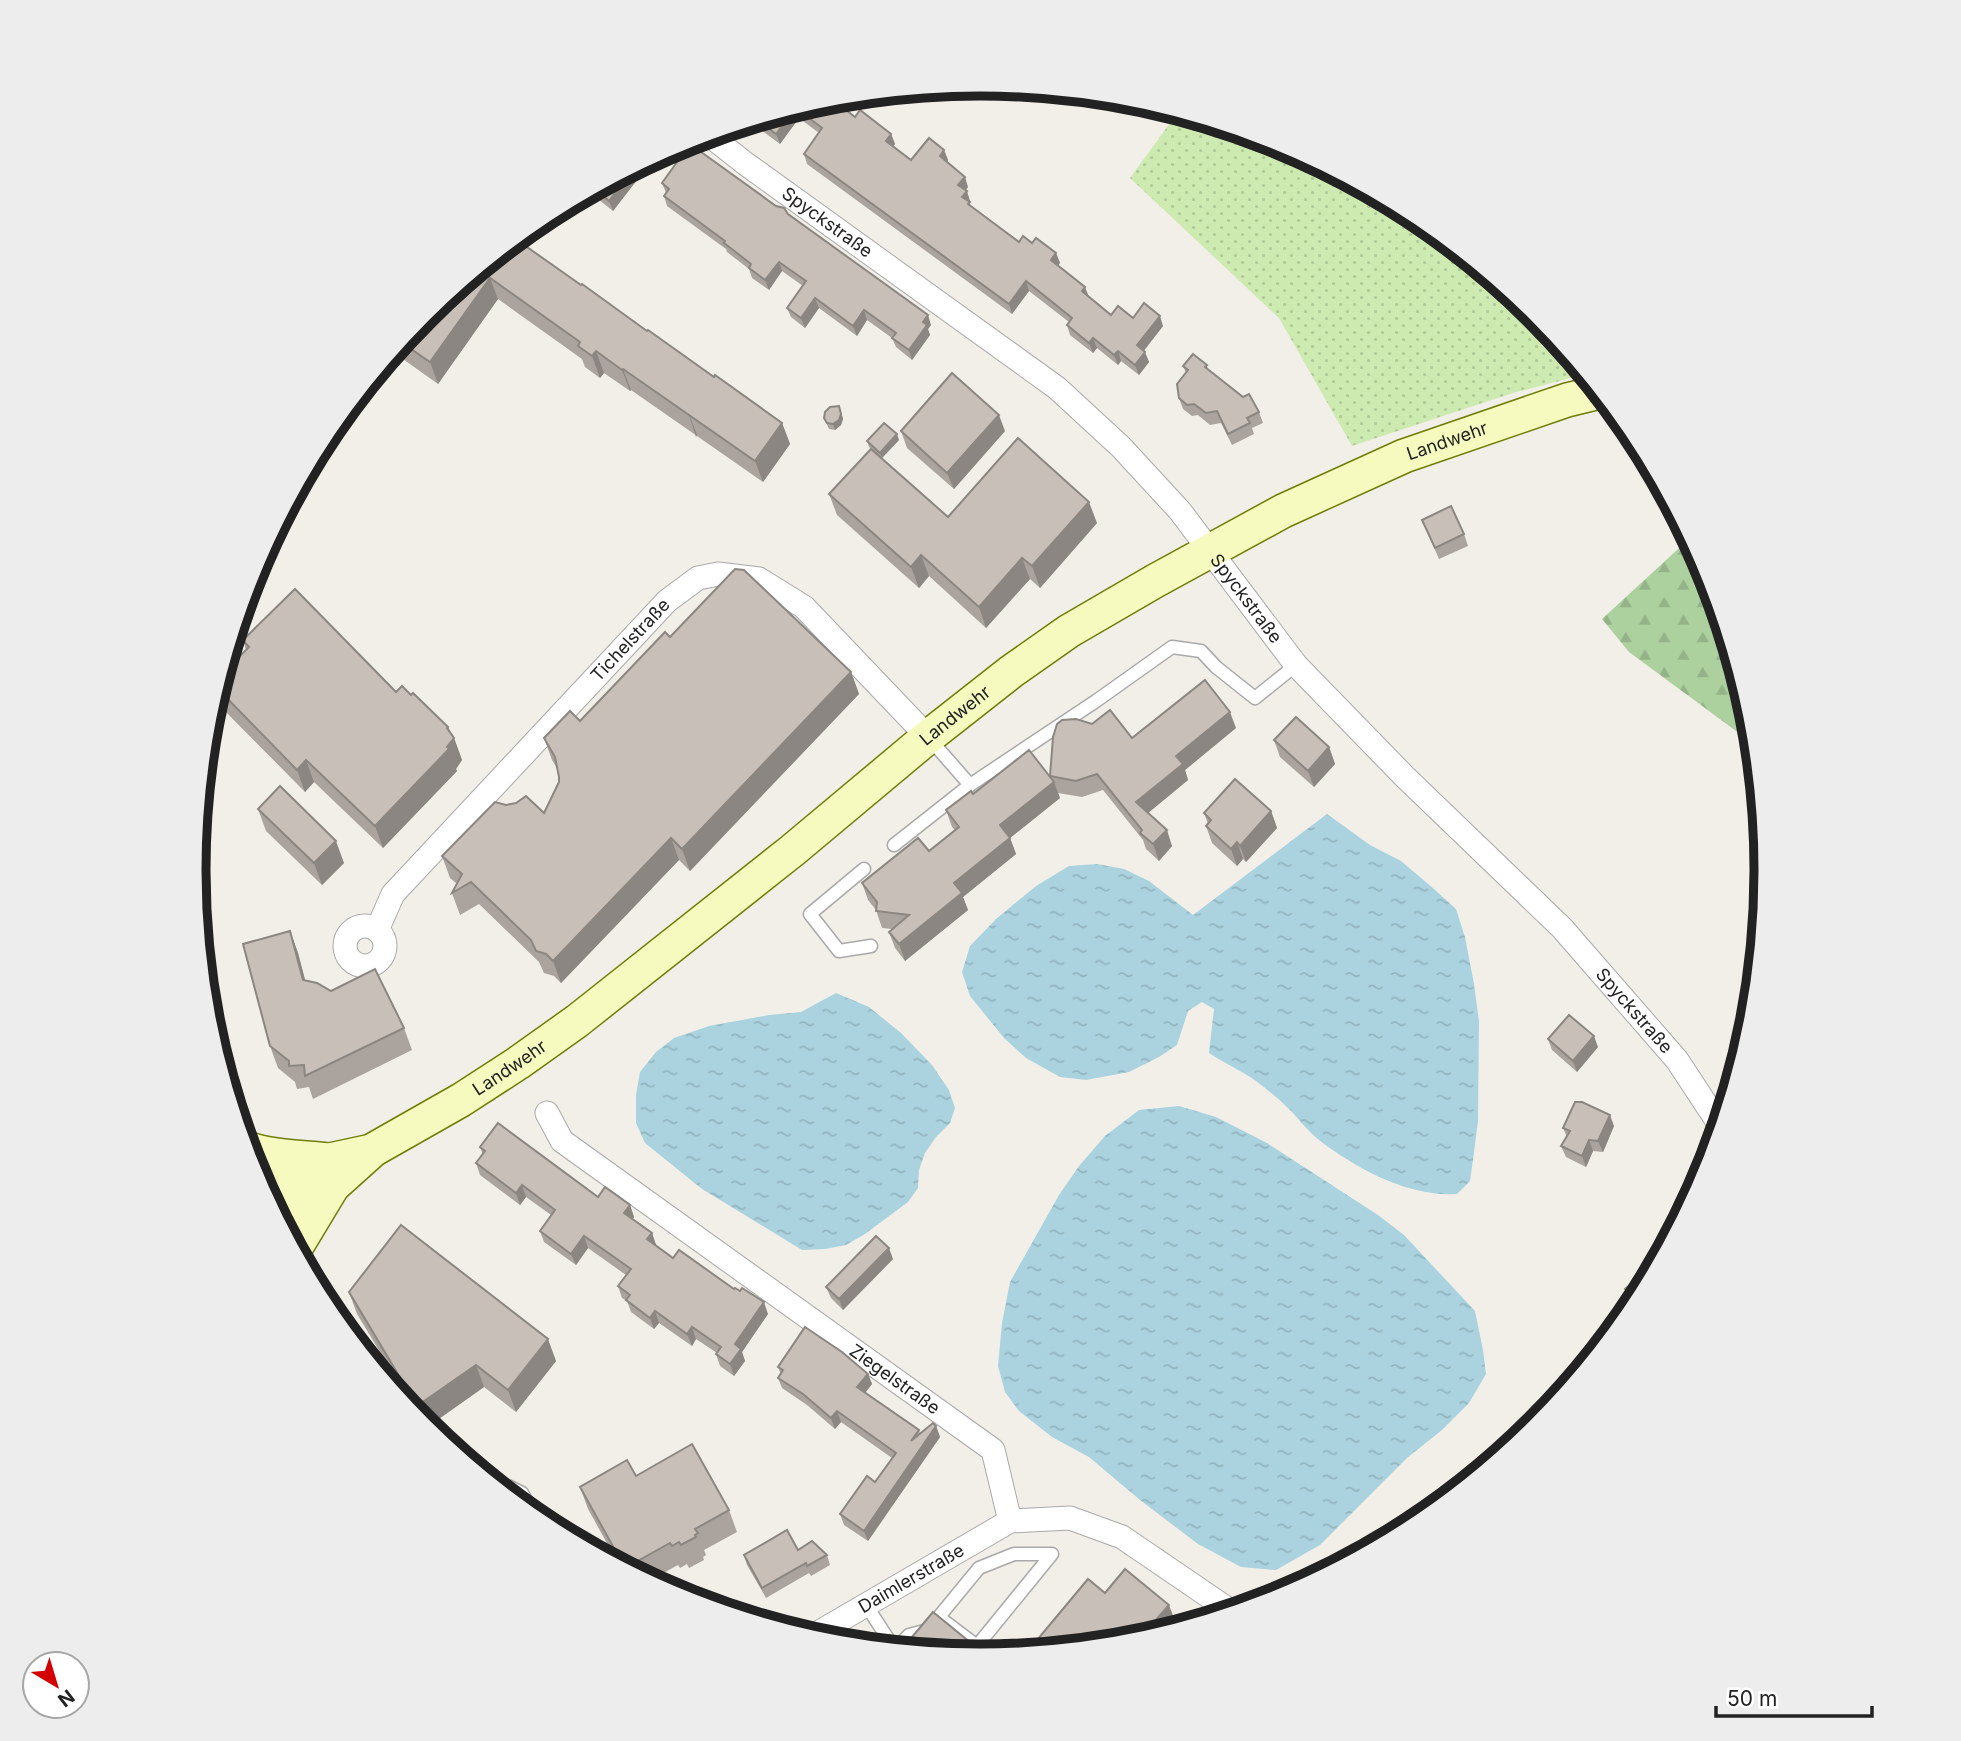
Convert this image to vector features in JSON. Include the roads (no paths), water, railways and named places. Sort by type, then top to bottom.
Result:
[{"type":"main road","name":"Landwehr","points":[[284,1209],[331,1173],[472,1093],[577,1021],[793,850],[928,737],[1012,671],[1069,631],[1283,511],[1404,456],[1591,394]]},
{"type":"main road","points":[[259,1152],[284,1155],[331,1173],[300,1239]]},
{"type":"main road","name":"Landwehr","points":[[274,1186],[331,1173]]},
{"type":"street","name":"Spyckstraße","points":[[718,142],[1057,388],[1121,447],[1180,511],[1296,665],[1405,777],[1562,928],[1677,1060],[1715,1117]]},
{"type":"street","name":"Tichelstraße","points":[[377,930],[393,894],[667,601],[698,578],[718,574],[759,579],[804,607],[928,737]]},
{"type":"street","name":"Ziegelstraße","points":[[547,1113],[562,1141],[993,1450],[1010,1521]]},
{"type":"street","points":[[1010,1521],[1070,1518],[1122,1536],[1223,1606]]},
{"type":"street","name":"Daimlerstraße","points":[[825,1629],[1010,1521]]},
{"type":"lane","points":[[894,845],[970,785],[1172,647],[1201,651],[1216,667],[1255,698],[1296,665]]},
{"type":"lane","points":[[928,737],[970,785]]},
{"type":"lane","points":[[864,869],[810,914],[839,951],[871,946]]},
{"type":"lane","points":[[903,1640],[909,1635],[928,1630],[979,1568],[1014,1554],[1052,1554],[978,1645]]},
{"type":"lane","points":[[866,1605],[889,1639]]},
{"type":"lane","points":[[939,1617],[975,1645]]},
{"type":"water","points":[[1327,814],[1370,845],[1401,861],[1456,909],[1465,937],[1479,1021],[1478,1121],[1470,1181],[1457,1194],[1420,1191],[1384,1179],[1366,1171],[1319,1140],[1261,1085],[1209,1053],[1214,1009],[1202,1002],[1188,1011],[1177,1045],[1129,1072],[1086,1080],[1060,1077],[1026,1058],[1004,1038],[970,996],[962,972],[970,946],[996,919],[1036,886],[1069,866],[1097,864],[1124,869],[1149,881],[1193,915]]},
{"type":"water","points":[[836,993],[869,1007],[901,1033],[932,1065],[949,1090],[955,1108],[950,1123],[925,1153],[919,1170],[918,1188],[908,1202],[846,1245],[802,1250],[702,1189],[645,1143],[636,1123],[636,1095],[640,1072],[656,1052],[674,1038],[709,1026],[801,1012]]},
{"type":"water","points":[[1179,1106],[1216,1117],[1267,1143],[1378,1215],[1404,1235],[1475,1311],[1486,1374],[1469,1403],[1442,1430],[1407,1458],[1320,1545],[1276,1570],[1241,1567],[1198,1544],[1089,1457],[1052,1437],[1019,1411],[1005,1392],[998,1366],[1002,1323],[1010,1282],[1059,1195],[1079,1166],[1105,1136],[1139,1110]]}]
